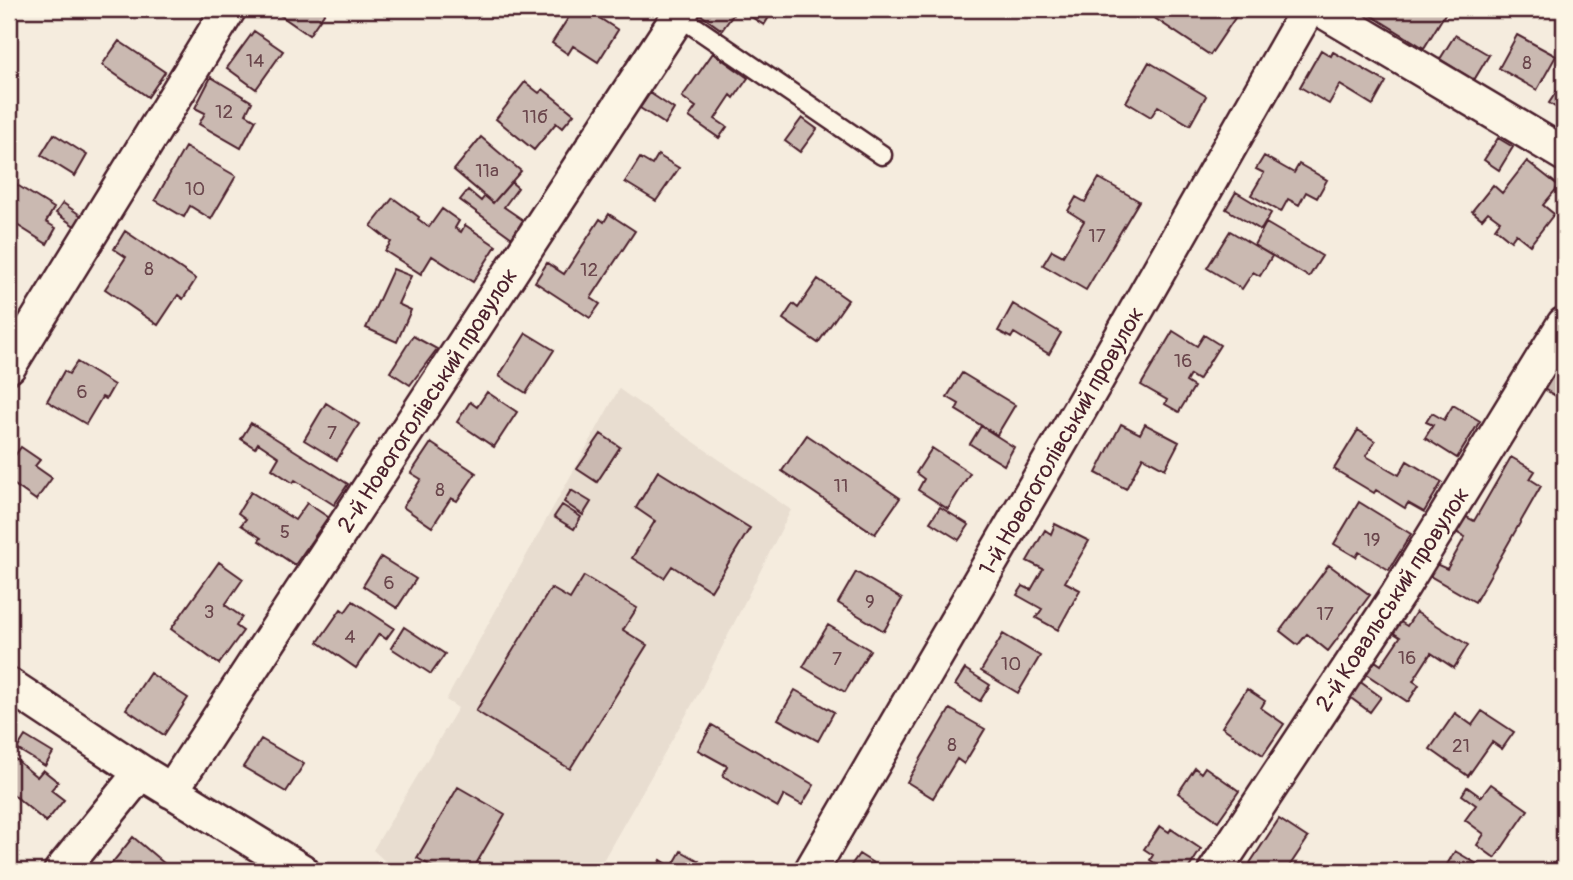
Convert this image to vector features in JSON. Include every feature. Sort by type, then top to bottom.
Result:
[{"type":"street","points":[[9,366],[229,9]]},
{"type":"street","name":"1-й Новогоголівський провулок","points":[[811,871],[1095,383],[1308,9]]},
{"type":"street","points":[[1320,9],[1564,154]]},
{"type":"street","name":"2-й Новогоголівський провулок","points":[[171,790],[681,12]]},
{"type":"street","name":"2-й Ковальський провулок","points":[[1215,871],[1398,594],[1564,324]]},
{"type":"street","points":[[9,685],[141,772],[302,871]]},
{"type":"street","points":[[61,871],[141,772]]},
{"type":"lane","points":[[681,12],[882,155]]},
{"type":"shaded area","points":[[619,389],[791,510],[701,689],[597,871],[386,871],[390,866],[373,850],[458,708],[446,700]]},
{"type":"building","points":[[271,9],[327,9],[309,35]]},
{"type":"building","points":[[574,9],[597,9],[595,15],[618,30],[598,62],[573,46],[568,54],[552,43]]},
{"type":"building","points":[[706,9],[725,9],[733,15],[722,30],[701,15]]},
{"type":"building","points":[[739,9],[774,9],[764,25]]},
{"type":"building","points":[[1141,9],[1241,9],[1210,55]]},
{"type":"building","points":[[1361,9],[1448,9],[1424,48]]},
{"type":"building","points":[[254,31],[283,51],[256,89],[227,68]]},
{"type":"building","points":[[1455,35],[1489,55],[1474,80],[1440,59]]},
{"type":"building","points":[[1517,35],[1556,56],[1537,90],[1499,68]]},
{"type":"building","points":[[119,41],[165,72],[148,97],[102,65]]},
{"type":"building","points":[[1321,50],[1331,56],[1333,52],[1386,82],[1373,105],[1340,85],[1329,104],[1300,87]]},
{"type":"building","points":[[713,53],[748,78],[734,98],[731,95],[715,119],[727,127],[719,138],[689,117],[696,107],[682,97]]},
{"type":"building","points":[[1149,62],[1206,96],[1190,125],[1158,106],[1151,117],[1126,102]]},
{"type":"building","points":[[211,77],[252,102],[246,114],[256,120],[241,148],[199,124],[205,113],[195,108]]},
{"type":"building","points":[[1564,80],[1564,113],[1549,103]]},
{"type":"building","points":[[525,82],[539,93],[543,89],[574,114],[562,128],[556,123],[534,150],[496,119]]},
{"type":"building","points":[[650,93],[674,109],[665,124],[640,108]]},
{"type":"building","points":[[802,118],[817,129],[800,152],[785,141]]},
{"type":"building","points":[[54,134],[87,155],[75,176],[41,155]]},
{"type":"building","points":[[481,137],[521,171],[493,203],[454,170]]},
{"type":"building","points":[[1498,138],[1513,147],[1499,170],[1484,160]]},
{"type":"building","points":[[185,147],[236,176],[211,219],[190,206],[184,217],[155,200]]},
{"type":"building","points":[[658,155],[679,168],[656,201],[625,182],[640,158],[652,165]]},
{"type":"building","points":[[1264,156],[1294,173],[1299,164],[1327,180],[1317,198],[1306,192],[1299,205],[1288,199],[1281,212],[1251,195],[1264,173],[1256,169]]},
{"type":"building","points":[[1527,161],[1559,186],[1543,205],[1554,214],[1530,245],[1516,234],[1511,241],[1495,228],[1500,221],[1488,212],[1482,219],[1472,211],[1493,185],[1502,193]]},
{"type":"building","points":[[1099,178],[1139,201],[1086,290],[1043,265],[1052,250],[1063,256],[1084,221],[1068,211],[1076,197],[1085,202]]},
{"type":"building","points":[[9,180],[54,208],[46,222],[56,228],[47,244],[9,220]]},
{"type":"building","points":[[511,182],[518,188],[504,207],[523,220],[512,238],[460,200],[468,190],[481,201],[485,196],[493,203]]},
{"type":"building","points":[[1236,192],[1271,213],[1261,230],[1226,209]]},
{"type":"building","points":[[393,198],[429,227],[442,209],[459,221],[455,228],[461,232],[465,225],[496,246],[473,282],[432,256],[421,274],[385,251],[391,242],[371,226]]},
{"type":"building","points":[[63,203],[83,217],[76,227],[56,213]]},
{"type":"building","points":[[609,214],[635,231],[591,298],[600,304],[590,318],[535,282],[547,263],[564,274],[600,219],[604,222]]},
{"type":"building","points":[[1266,223],[1322,256],[1309,277],[1254,245]]},
{"type":"building","points":[[125,231],[196,279],[183,299],[178,295],[158,325],[105,289],[126,257],[114,249]]},
{"type":"building","points":[[1230,231],[1272,256],[1260,276],[1253,272],[1242,289],[1207,268]]},
{"type":"building","points":[[393,269],[411,276],[398,304],[411,310],[397,342],[366,328]]},
{"type":"building","points":[[818,279],[848,300],[818,343],[783,319],[793,304],[798,308]]},
{"type":"building","points":[[1013,304],[1061,333],[1049,354],[1014,333],[1011,338],[998,331]]},
{"type":"building","points":[[1173,331],[1197,346],[1204,335],[1220,345],[1198,380],[1190,375],[1186,382],[1194,387],[1179,412],[1165,404],[1167,400],[1141,385]]},
{"type":"building","points":[[526,333],[554,350],[526,393],[499,376]]},
{"type":"building","points":[[413,336],[437,349],[410,385],[390,372]]},
{"type":"building","points":[[1564,356],[1564,401],[1544,389]]},
{"type":"building","points":[[77,362],[114,385],[106,399],[102,397],[86,424],[47,401],[64,371],[69,374]]},
{"type":"building","points":[[962,373],[1015,405],[997,435],[956,410],[959,404],[947,397]]},
{"type":"building","points":[[487,392],[517,412],[494,447],[457,422],[470,402],[477,407]]},
{"type":"building","points":[[326,403],[359,424],[337,460],[304,440]]},
{"type":"building","points":[[1453,405],[1480,421],[1457,458],[1425,438],[1433,425],[1426,422],[1432,413],[1444,420]]},
{"type":"building","points":[[251,423],[348,484],[334,505],[272,469],[279,457],[258,443],[255,448],[241,439]]},
{"type":"building","points":[[1121,424],[1140,434],[1145,424],[1179,442],[1165,469],[1143,457],[1126,489],[1096,473]]},
{"type":"building","points":[[981,426],[1014,447],[1004,465],[970,444]]},
{"type":"building","points":[[1358,430],[1375,441],[1366,456],[1399,475],[1407,461],[1442,482],[1424,512],[1408,503],[1405,508],[1334,469]]},
{"type":"building","points":[[601,434],[620,447],[597,482],[577,469]]},
{"type":"building","points":[[807,435],[900,498],[875,534],[782,471]]},
{"type":"building","points":[[431,443],[476,473],[457,501],[451,498],[432,527],[403,507],[421,479],[411,473]]},
{"type":"building","points":[[21,447],[40,460],[35,466],[52,478],[36,500],[9,481],[9,464]]},
{"type":"building","points":[[932,448],[970,473],[948,509],[918,490],[924,479],[916,473]]},
{"type":"building","points":[[1511,457],[1535,471],[1530,479],[1541,486],[1475,602],[1430,576],[1436,564],[1447,569],[1465,537],[1454,531],[1463,515],[1474,521]]},
{"type":"building","points":[[658,471],[750,528],[711,591],[672,566],[664,578],[632,558],[655,521],[636,508]]},
{"type":"building","points":[[571,490],[591,502],[583,515],[564,502]]},
{"type":"building","points":[[251,492],[295,520],[307,503],[328,517],[295,565],[259,541],[261,538],[241,525],[246,519],[238,513]]},
{"type":"building","points":[[1359,502],[1411,534],[1389,570],[1359,552],[1356,557],[1334,544]]},
{"type":"building","points":[[562,505],[581,517],[574,529],[554,517]]},
{"type":"building","points":[[940,507],[969,525],[959,540],[930,522]]},
{"type":"building","points":[[1055,524],[1089,541],[1065,582],[1080,590],[1058,630],[1036,618],[1042,609],[1017,595],[1023,586],[1031,590],[1043,569],[1027,561],[1045,530],[1051,534]]},
{"type":"building","points":[[381,557],[416,579],[397,608],[363,586]]},
{"type":"building","points":[[219,562],[243,579],[225,605],[242,617],[236,626],[243,631],[219,664],[171,629]]},
{"type":"building","points":[[1329,565],[1370,595],[1328,651],[1307,634],[1298,645],[1280,631]]},
{"type":"building","points":[[856,572],[902,599],[884,631],[838,603]]},
{"type":"building","points":[[584,576],[637,608],[623,630],[647,645],[570,769],[476,711],[551,588],[570,599]]},
{"type":"building","points":[[353,601],[394,628],[386,639],[379,634],[356,668],[318,642],[341,609],[345,612]]},
{"type":"building","points":[[1416,612],[1468,645],[1454,668],[1431,653],[1413,681],[1419,685],[1408,702],[1366,674],[1375,661],[1381,665],[1400,637],[1387,629],[1394,618],[1407,626]]},
{"type":"building","points":[[828,625],[870,650],[845,692],[803,667]]},
{"type":"building","points":[[404,627],[445,654],[431,674],[391,648]]},
{"type":"building","points":[[1003,634],[1040,656],[1018,693],[981,671]]},
{"type":"building","points":[[965,669],[990,685],[980,701],[955,685]]},
{"type":"building","points":[[150,673],[188,698],[164,735],[126,709]]},
{"type":"building","points":[[1355,678],[1381,697],[1370,712],[1344,693]]},
{"type":"building","points":[[1247,689],[1265,701],[1261,708],[1284,724],[1263,755],[1222,727]]},
{"type":"building","points":[[795,690],[834,712],[818,741],[778,719]]},
{"type":"building","points":[[950,709],[985,729],[964,764],[957,759],[933,798],[907,782]]},
{"type":"building","points":[[1482,711],[1514,732],[1502,749],[1492,742],[1468,776],[1430,749],[1455,713],[1472,725]]},
{"type":"building","points":[[712,725],[814,785],[802,805],[784,795],[778,807],[723,776],[727,766],[698,750]]},
{"type":"building","points":[[25,736],[53,753],[45,766],[17,749]]},
{"type":"building","points":[[261,739],[304,764],[286,792],[243,767]]},
{"type":"building","points":[[9,754],[37,777],[43,770],[58,782],[51,790],[64,800],[46,822],[9,791]]},
{"type":"building","points":[[1205,767],[1239,791],[1218,821],[1178,793],[1195,768],[1201,773]]},
{"type":"building","points":[[1491,784],[1528,810],[1495,858],[1477,845],[1484,834],[1465,820],[1476,805],[1462,795],[1467,787],[1481,797]]},
{"type":"building","points":[[458,787],[505,814],[472,871],[440,871],[417,858]]},
{"type":"building","points":[[1279,819],[1308,838],[1286,871],[1262,871],[1250,863]]},
{"type":"building","points":[[1160,826],[1169,832],[1171,829],[1201,849],[1187,871],[1167,871],[1150,860],[1153,855],[1144,849]]},
{"type":"building","points":[[133,837],[165,864],[159,871],[112,871],[108,868]]},
{"type":"building","points":[[681,851],[699,861],[695,868],[699,871],[655,871],[661,860],[672,867]]},
{"type":"building","points":[[1455,851],[1489,871],[1443,871]]},
{"type":"building","points":[[859,854],[878,866],[875,871],[847,871]]}]
